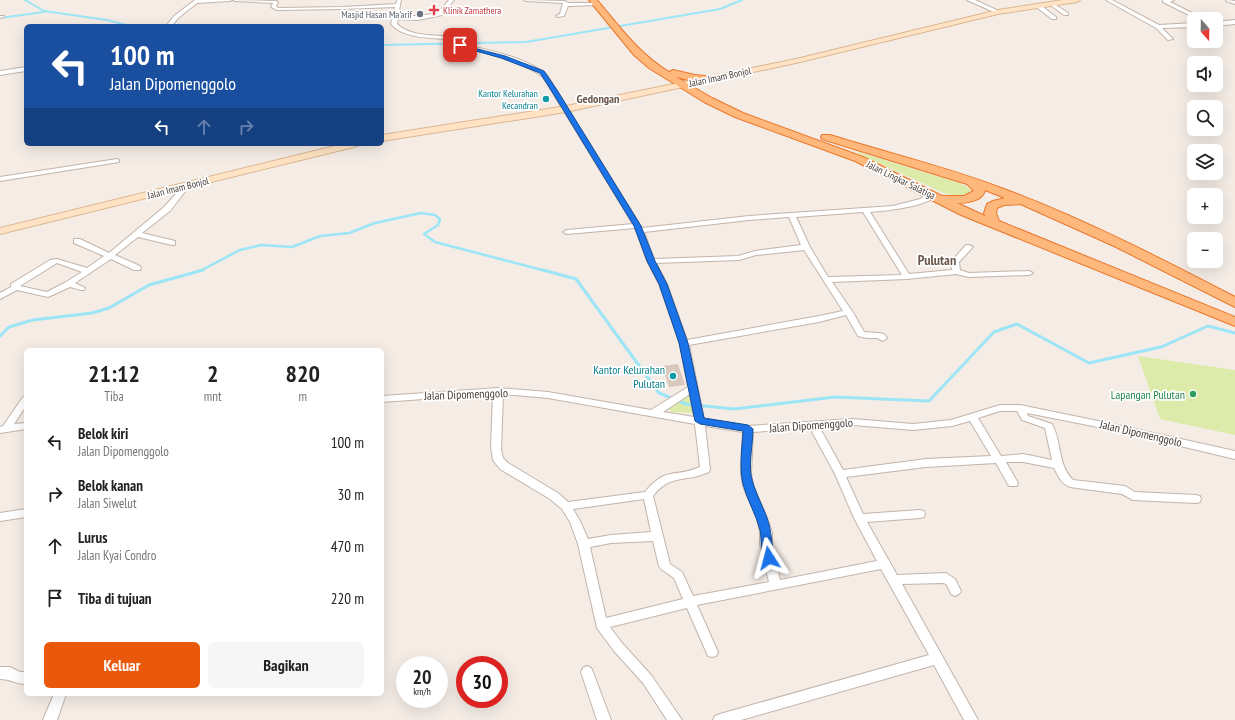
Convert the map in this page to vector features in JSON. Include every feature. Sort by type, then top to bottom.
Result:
[{"type":"highway","name":"Jalan Lingkar Salatiga","points":[[598,1],[637,44],[652,66],[669,73],[739,115],[859,159],[965,212],[993,222],[1235,322]]},
{"type":"highway","points":[[711,79],[695,78],[669,73],[666,88],[685,91],[710,98],[710,87],[721,77]]},
{"type":"highway","name":"Jalan Lingkar Salatiga","points":[[710,98],[792,127],[972,182],[1027,202],[1112,239],[1235,303]]},
{"type":"highway","points":[[936,198],[973,198],[980,191],[972,182]]},
{"type":"highway","points":[[993,222],[990,213],[991,207],[994,204],[1006,202],[1027,202]]},
{"type":"main road","name":"Jalan Imam Bonjol","points":[[384,138],[566,110],[796,61],[998,12],[1052,2],[1077,0]]},
{"type":"main road","name":"Jalan Imam Bonjol","points":[[0,231],[347,146]]},
{"type":"street","points":[[171,24],[176,17],[197,1],[230,0]]},
{"type":"street","points":[[235,0],[277,1],[274,8],[281,9],[398,2],[394,24],[398,28],[426,36],[454,38],[457,43],[503,57],[542,72],[639,228],[651,261],[663,284],[684,343],[698,411],[705,469],[665,478],[656,484],[648,495],[566,506]]},
{"type":"street","points":[[395,17],[421,18],[440,14],[452,0]]},
{"type":"street","points":[[526,0],[564,2],[566,5],[598,1]]},
{"type":"street","points":[[970,0],[998,12]]},
{"type":"street","points":[[1108,0],[1158,27],[1170,39]]},
{"type":"street","points":[[1172,0],[1165,1],[1187,12]]},
{"type":"street","points":[[1228,0],[1235,3]]},
{"type":"street","points":[[1052,2],[1066,14]]},
{"type":"street","points":[[558,16],[562,15],[566,5]]},
{"type":"street","points":[[1037,5],[1054,18]]},
{"type":"street","points":[[1223,23],[1235,22]]},
{"type":"street","points":[[1158,27],[1187,25]]},
{"type":"street","points":[[0,72],[24,69]]},
{"type":"street","points":[[0,178],[117,161]]},
{"type":"street","points":[[16,287],[48,295],[69,284],[110,256],[167,209],[187,185]]},
{"type":"street","points":[[567,232],[866,211],[893,208],[922,200],[936,198]]},
{"type":"street","points":[[866,211],[907,276]]},
{"type":"street","points":[[792,216],[806,247],[826,280],[854,320],[858,331],[861,334],[878,335],[883,338]]},
{"type":"street","points":[[136,234],[172,242]]},
{"type":"street","points":[[77,241],[137,268]]},
{"type":"street","points":[[651,261],[739,258],[772,250],[806,247]]},
{"type":"street","points":[[956,272],[955,262],[969,247]]},
{"type":"street","points":[[0,297],[16,287],[14,286],[17,284],[54,261],[88,271]]},
{"type":"street","points":[[826,280],[956,272],[969,275],[1029,273]]},
{"type":"street","points":[[69,284],[81,288]]},
{"type":"street","points":[[684,343],[819,319],[848,312]]},
{"type":"street","points":[[653,414],[693,388]]},
{"type":"street","points":[[498,391],[496,456],[504,466],[554,496],[566,506],[584,544],[601,624],[618,647],[647,679],[675,720]]},
{"type":"street","name":"Jalan Dipomenggolo","points":[[384,399],[498,391],[548,395],[653,414],[698,411],[748,429],[853,422],[913,427],[932,426],[952,423],[1000,408],[1020,408],[1108,426],[1235,455]]},
{"type":"street","points":[[4,429],[24,402]]},
{"type":"street","points":[[1020,408],[1025,418],[1049,426],[1058,465],[1064,477],[1074,484],[1125,490],[1133,496],[1196,500]]},
{"type":"street","points":[[972,416],[1013,484]]},
{"type":"street","points":[[813,424],[840,474],[859,518],[883,564],[971,720]]},
{"type":"street","points":[[4,429],[24,426]]},
{"type":"street","points":[[748,429],[746,473],[748,486],[762,518],[766,532],[766,544],[775,585]]},
{"type":"street","points":[[840,474],[926,463],[1030,459],[1058,465]]},
{"type":"street","points":[[648,495],[665,566],[678,574],[712,652]]},
{"type":"street","points":[[0,517],[24,513]]},
{"type":"street","points":[[859,518],[920,514]]},
{"type":"street","points":[[584,544],[611,539],[657,536]]},
{"type":"street","points":[[601,624],[690,602],[883,564]]},
{"type":"street","points":[[893,580],[946,578],[951,582],[955,591]]},
{"type":"street","points":[[720,720],[936,659]]},
{"type":"street","points":[[587,672],[604,720]]},
{"type":"street","points":[[0,673],[10,673],[19,678],[24,678]]},
{"type":"street","points":[[50,720],[59,696]]},
{"type":"green space","points":[[858,152],[960,183],[972,192],[961,196],[946,194],[857,153]]},
{"type":"green space","name":"Lapangan Pulutan","points":[[1138,356],[1235,370],[1235,435],[1160,419]]},
{"type":"green space","points":[[690,394],[694,413],[672,412],[668,408]]},
{"type":"building","name":"Kantor Kelurahan Pulutan","points":[[678,364],[685,385],[669,387],[662,366]]},
{"type":"waterway","points":[[25,0],[44,11],[107,20],[122,24]]},
{"type":"waterway","points":[[384,45],[526,42],[720,9],[742,0]]},
{"type":"waterway","points":[[0,18],[44,12]]},
{"type":"waterway","points":[[201,271],[240,250],[261,245],[292,247],[320,236],[349,233],[375,223],[421,213],[435,215],[440,219],[438,225],[424,234],[435,242],[546,271]]},
{"type":"waterway","points":[[543,270],[576,279],[659,393],[686,404],[734,409],[835,397],[929,401],[994,332],[1017,324],[1089,363],[1161,347],[1208,326],[1235,333]]},
{"type":"waterway","points":[[0,336],[9,327],[33,320],[92,313],[109,308],[149,285],[201,271]]},
{"type":"place","name":"Klinik Zamathera","points":[[434,10]]},
{"type":"place","name":"Masjid Hasan Ma'arif","points":[[420,14]]},
{"type":"place","name":"Kantor Kelurahan Kecandran","points":[[546,99]]},
{"type":"place","name":"Kantor Kelurahan Pulutan","points":[[673,376]]},
{"type":"place","name":"Lapangan Pulutan","points":[[1193,394]]},
{"type":"district","name":"Gedongan","points":[[598,98]]},
{"type":"district","name":"Pulutan","points":[[937,260]]},
{"type":"route","points":[[460,45],[503,57],[542,72],[638,226],[651,261],[663,284],[684,343],[685,355],[700,421],[748,429],[746,473],[748,486],[762,518],[766,532],[766,544],[769,558]]}]
